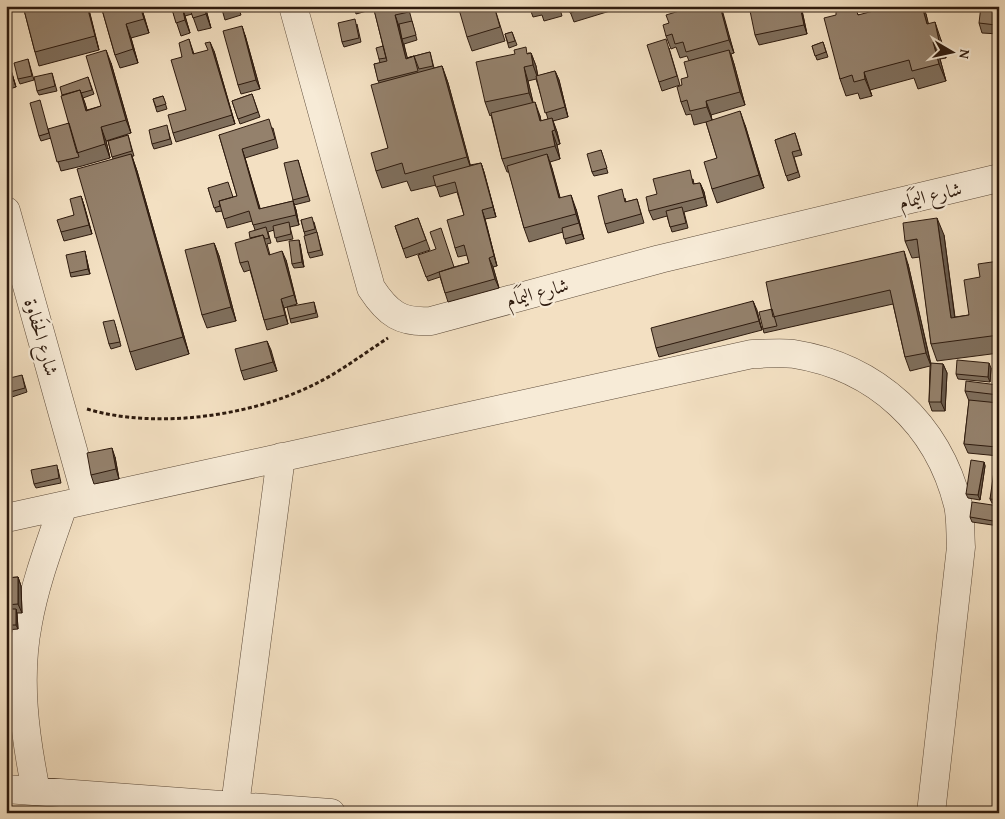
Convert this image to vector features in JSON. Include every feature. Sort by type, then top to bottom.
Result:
[{"type":"street","name":"شارع اليَمَام","points":[[293,6],[371,288],[382,305],[397,317],[414,322],[431,321],[660,259],[999,178]]},
{"type":"street","name":"شارع الحَفاوة","points":[[6,212],[77,462],[75,503]]},
{"type":"street","points":[[6,518],[752,354],[792,354],[831,362],[868,379],[900,403],[927,433],[946,468],[958,507],[961,547],[931,813]]},
{"type":"street","points":[[234,809],[281,457]]},
{"type":"street","points":[[36,791],[25,712],[24,649],[33,601],[75,503]]},
{"type":"street","points":[[6,789],[234,809],[331,813]]},
{"type":"path","points":[[60,402],[106,415],[152,420],[174,419],[261,405],[322,381],[414,322]]},
{"type":"building","points":[[23,6],[87,6],[95,36],[35,52]]},
{"type":"building","points":[[101,6],[140,6],[144,19],[126,24],[133,49],[115,55]]},
{"type":"building","points":[[171,6],[182,6],[185,20],[176,23]]},
{"type":"building","points":[[189,6],[204,6],[206,14],[193,18]]},
{"type":"building","points":[[221,6],[237,6],[222,10]]},
{"type":"building","points":[[373,6],[407,6],[409,12],[395,15],[406,59],[414,56],[418,71],[378,81],[374,64],[387,61]]},
{"type":"building","points":[[458,6],[494,6],[500,27],[467,37]]},
{"type":"building","points":[[568,6],[593,6],[570,13]]},
{"type":"building","points":[[696,6],[720,6],[729,40],[686,52],[683,42],[675,44],[672,34],[666,36],[663,25],[669,23],[666,15]]},
{"type":"building","points":[[749,6],[800,6],[804,25],[755,35]]},
{"type":"building","points":[[855,6],[858,15],[881,9],[880,6],[922,6],[927,24],[935,22],[939,41],[933,42],[939,64],[912,71],[909,60],[864,72],[865,79],[854,82],[852,75],[840,79],[824,18],[836,15],[836,12]]},
{"type":"building","points":[[981,6],[997,6],[996,25],[979,23]]},
{"type":"building","points":[[355,19],[359,38],[342,42],[338,23]]},
{"type":"building","points":[[412,21],[416,35],[402,39],[399,24]]},
{"type":"building","points":[[242,26],[256,80],[238,85],[223,31]]},
{"type":"building","points":[[512,32],[515,41],[508,43],[505,34]]},
{"type":"building","points":[[189,39],[193,54],[208,50],[205,43],[210,42],[232,115],[173,133],[168,115],[186,110],[171,60],[182,57],[179,43]]},
{"type":"building","points":[[666,39],[677,76],[659,82],[647,45]]},
{"type":"building","points":[[823,42],[826,52],[815,56],[812,46]]},
{"type":"building","points":[[383,46],[386,58],[379,59],[376,48]]},
{"type":"building","points":[[526,47],[527,54],[531,53],[533,65],[524,67],[529,93],[485,102],[476,62],[515,54],[514,50]]},
{"type":"building","points":[[106,50],[126,120],[101,127],[105,144],[77,153],[61,96],[80,90],[86,111],[101,106],[86,56]]},
{"type":"building","points":[[729,50],[740,92],[706,101],[707,107],[690,111],[687,100],[681,102],[677,87],[682,85],[681,79],[688,77],[684,62]]},
{"type":"building","points":[[430,52],[433,66],[419,69],[414,56]]},
{"type":"building","points":[[6,56],[13,78],[6,80]]},
{"type":"building","points":[[28,59],[32,76],[18,79],[14,63]]},
{"type":"building","points":[[442,66],[467,157],[405,174],[402,163],[376,171],[371,153],[388,148],[371,85]]},
{"type":"building","points":[[555,71],[565,107],[545,113],[536,76]]},
{"type":"building","points":[[52,73],[55,86],[37,91],[34,77]]},
{"type":"building","points":[[88,77],[92,90],[81,93],[80,90],[62,95],[60,87]]},
{"type":"building","points":[[252,94],[258,112],[238,119],[232,101]]},
{"type":"building","points":[[163,96],[166,104],[156,107],[153,99]]},
{"type":"building","points":[[40,100],[49,133],[39,136],[30,103]]},
{"type":"building","points":[[535,102],[540,121],[552,118],[555,130],[552,131],[555,146],[502,159],[491,113]]},
{"type":"building","points":[[740,111],[759,175],[712,189],[704,162],[717,158],[706,122]]},
{"type":"building","points":[[269,119],[275,139],[242,149],[259,209],[293,201],[296,215],[253,225],[249,211],[224,219],[219,201],[237,196],[219,135]]},
{"type":"building","points":[[69,123],[79,157],[57,162],[48,129]]},
{"type":"building","points":[[167,125],[170,139],[152,144],[149,130]]},
{"type":"building","points":[[795,133],[800,150],[792,152],[798,172],[786,176],[775,140]]},
{"type":"building","points":[[128,135],[132,151],[112,157],[108,141]]},
{"type":"building","points":[[601,150],[607,168],[592,172],[587,154]]},
{"type":"building","points":[[131,154],[183,337],[130,352],[77,169]]},
{"type":"building","points":[[547,154],[559,198],[571,195],[576,214],[524,228],[507,166]]},
{"type":"building","points":[[298,160],[308,196],[293,200],[284,163]]},
{"type":"building","points":[[481,163],[493,207],[482,210],[494,256],[489,258],[495,279],[445,293],[439,272],[469,263],[464,245],[455,248],[447,220],[464,215],[455,182],[436,187],[433,176]]},
{"type":"building","points":[[690,170],[693,184],[700,183],[704,197],[649,211],[646,197],[657,194],[653,179]]},
{"type":"building","points":[[228,182],[233,197],[219,201],[220,206],[214,208],[208,188]]},
{"type":"building","points":[[622,189],[625,202],[637,199],[641,214],[605,224],[598,196]]},
{"type":"building","points":[[81,196],[89,225],[61,232],[57,220],[74,215],[70,199]]},
{"type":"building","points":[[682,207],[686,223],[670,227],[666,211]]},
{"type":"building","points":[[312,217],[315,229],[304,232],[301,220]]},
{"type":"building","points":[[418,218],[426,240],[403,249],[395,226]]},
{"type":"building","points":[[937,218],[951,318],[969,315],[964,280],[980,277],[978,264],[999,261],[999,335],[931,344],[917,239],[905,241],[903,223]]},
{"type":"building","points":[[289,222],[291,234],[275,238],[273,226]]},
{"type":"building","points":[[579,223],[582,234],[564,239],[562,228]]},
{"type":"building","points":[[266,227],[269,238],[265,239],[263,235],[250,238],[249,232]]},
{"type":"building","points":[[441,228],[454,267],[426,277],[418,255],[436,249],[430,232]]},
{"type":"building","points":[[317,232],[321,250],[308,253],[304,236]]},
{"type":"building","points":[[263,235],[269,255],[282,251],[294,295],[281,299],[285,315],[264,320],[248,261],[240,263],[235,243]]},
{"type":"building","points":[[299,240],[302,262],[292,264],[289,241]]},
{"type":"building","points":[[214,243],[231,307],[202,315],[185,250]]},
{"type":"building","points":[[85,251],[88,269],[70,273],[66,255]]},
{"type":"building","points":[[904,251],[926,353],[905,357],[890,290],[773,317],[766,282]]},
{"type":"building","points":[[753,301],[759,321],[656,348],[651,328]]},
{"type":"building","points":[[314,302],[316,313],[290,319],[287,307]]},
{"type":"building","points":[[772,309],[777,326],[763,329],[759,312]]},
{"type":"building","points":[[114,320],[120,342],[109,344],[103,322]]},
{"type":"building","points":[[267,341],[273,362],[241,371],[235,349]]},
{"type":"building","points":[[957,360],[989,363],[988,377],[956,374]]},
{"type":"building","points":[[931,363],[943,364],[941,402],[929,402]]},
{"type":"building","points":[[22,375],[25,388],[10,392],[6,379]]},
{"type":"building","points":[[966,381],[998,385],[999,381],[999,395],[965,391]]},
{"type":"building","points":[[969,400],[999,403],[997,447],[964,444]]},
{"type":"building","points":[[112,448],[116,469],[91,475],[87,453]]},
{"type":"building","points":[[971,460],[984,462],[978,495],[966,494]]},
{"type":"building","points":[[995,464],[999,465],[999,500],[990,499]]},
{"type":"building","points":[[57,465],[59,478],[34,484],[31,470]]},
{"type":"building","points":[[972,502],[999,506],[999,522],[970,517]]},
{"type":"building","points":[[18,577],[18,604],[6,605],[6,578]]},
{"type":"building","points":[[6,609],[16,609],[16,625],[6,625]]}]
